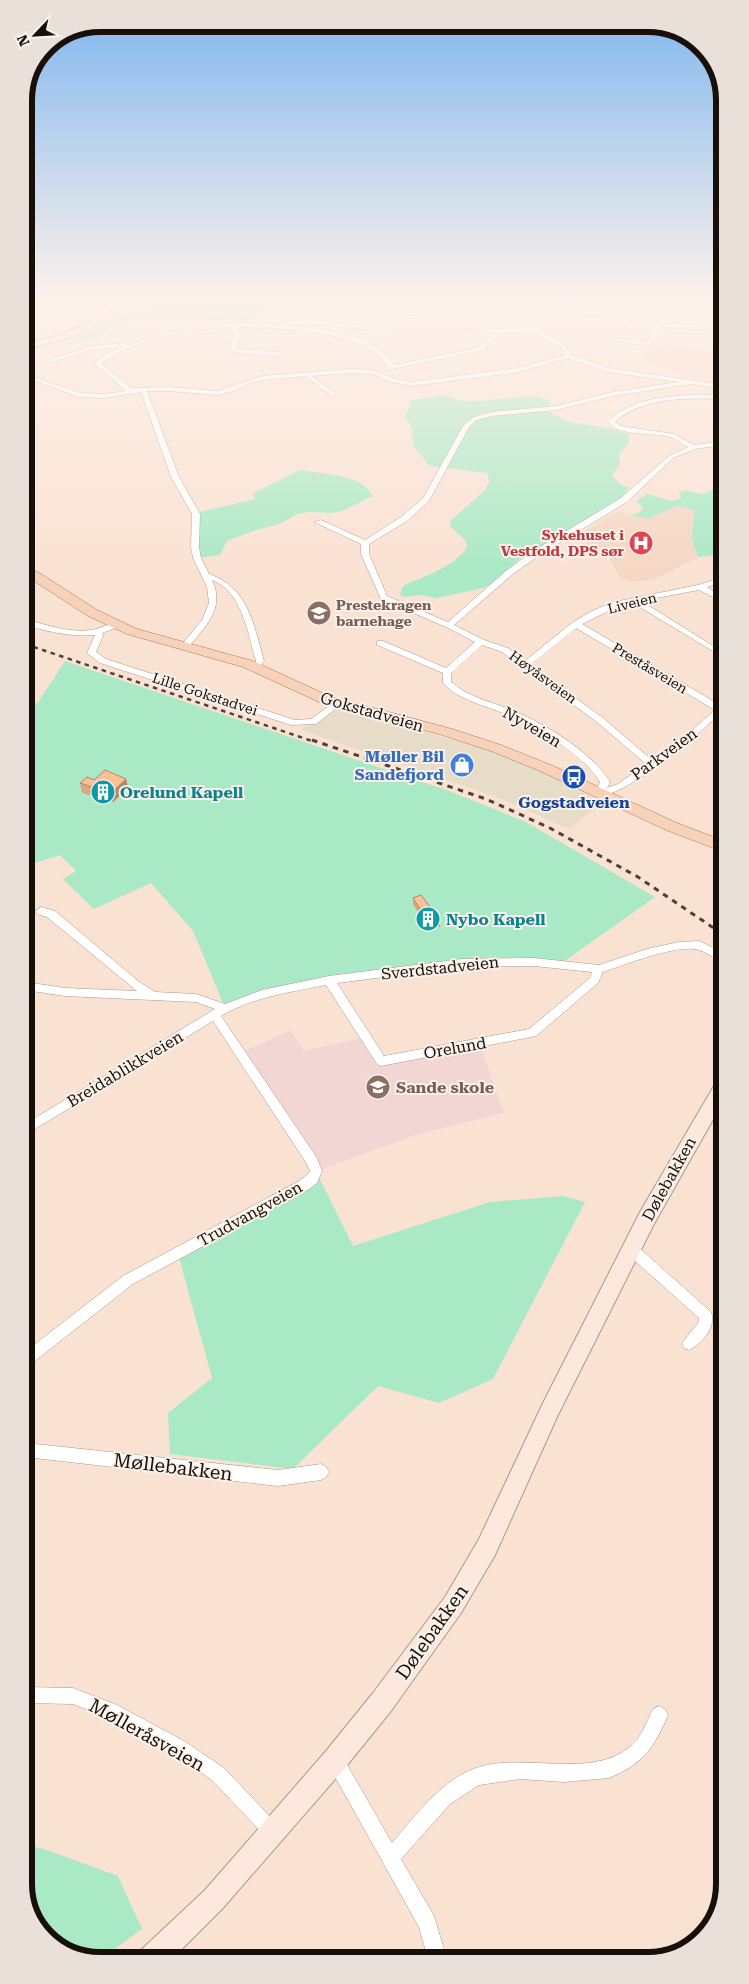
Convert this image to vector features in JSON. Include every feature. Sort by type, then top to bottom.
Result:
[{"type":"main road","name":"Gokstadveien","points":[[33,575],[115,625],[144,636],[255,667],[304,691],[339,703],[495,748],[537,764],[668,826],[716,844]]},
{"type":"main road","name":"Dølebakken","points":[[165,1951],[274,1832],[335,1760],[417,1657],[472,1575],[502,1517],[550,1410],[632,1249],[682,1154],[716,1097]]},
{"type":"street","points":[[60,389],[78,395],[104,396],[164,389]]},
{"type":"street","points":[[126,389],[135,392]]},
{"type":"street","points":[[177,389],[224,392],[233,389]]},
{"type":"street","points":[[325,389],[332,394]]},
{"type":"street","points":[[318,522],[365,543],[404,520],[426,499],[466,426],[474,419],[507,412],[556,408],[613,394],[649,389]]},
{"type":"street","points":[[144,391],[175,477],[196,514],[195,547],[197,558],[211,587],[212,603],[206,621],[184,647]]},
{"type":"street","points":[[693,447],[672,435],[620,428],[611,422],[622,412],[669,399],[716,397]]},
{"type":"street","points":[[449,625],[510,572],[538,552],[624,500],[661,464],[671,457],[693,447],[716,444]]},
{"type":"street","name":"Høyåsveien","points":[[365,543],[365,554],[384,597],[449,625],[481,642],[505,650],[600,720],[651,764]]},
{"type":"street","points":[[207,576],[216,577],[227,585],[235,593],[243,606],[260,662],[255,667]]},
{"type":"street","name":"Liveien","points":[[526,664],[576,624],[595,613],[633,600],[700,587],[716,581]]},
{"type":"street","points":[[700,587],[716,596]]},
{"type":"street","points":[[633,600],[716,651]]},
{"type":"street","points":[[33,623],[68,632],[98,632],[115,625]]},
{"type":"street","name":"Preståsveien","points":[[576,624],[716,706]]},
{"type":"street","name":"Lille Gokstadvei","points":[[98,632],[99,636],[92,653],[103,661],[294,722],[313,722],[339,703]]},
{"type":"street","points":[[380,643],[447,672],[481,642]]},
{"type":"street","name":"Nyveien","points":[[447,672],[446,680],[455,689],[521,718],[592,764],[603,775],[605,782],[600,794]]},
{"type":"street","name":"Parkveien","points":[[600,794],[621,786],[685,741],[716,714]]},
{"type":"street","points":[[41,910],[51,914],[134,984],[154,997]]},
{"type":"street","name":"Sverdstadveien","points":[[220,1011],[262,994],[329,980],[462,963],[534,962],[599,969],[679,946],[699,945],[716,954]]},
{"type":"street","name":"Orelund","points":[[329,980],[381,1061],[532,1033],[594,980],[599,969]]},
{"type":"street","points":[[33,987],[65,992],[196,998],[220,1011]]},
{"type":"street","name":"Breidablikkveien","points":[[32,1125],[220,1011]]},
{"type":"street","name":"Trudvangveien","points":[[32,1354],[128,1280],[304,1186],[316,1171],[313,1162],[220,1011]]},
{"type":"street","points":[[632,1249],[706,1316],[706,1326],[689,1343]]},
{"type":"street","name":"Møllebakken","points":[[32,1451],[278,1478],[321,1472]]},
{"type":"street","name":"Mølleråsveien","points":[[32,1695],[72,1696],[110,1711],[170,1743],[218,1774],[274,1832]]},
{"type":"street","points":[[390,1858],[444,1798],[476,1776],[520,1770],[564,1773],[609,1770],[638,1751],[650,1734],[659,1715]]},
{"type":"street","points":[[335,1760],[427,1923],[436,1952]]},
{"type":"shaded area","name":"Sykehuset i Vestfold, DPS sør","points":[[678,506],[695,510],[691,527],[694,549],[699,557],[653,580],[630,582],[620,577],[606,551],[576,537],[618,511],[636,518],[647,519]]},
{"type":"shaded area","points":[[330,706],[483,748],[541,770],[602,803],[569,829],[499,798],[301,730]]},
{"type":"shaded area","name":"Sande skole","points":[[291,1030],[304,1051],[366,1037],[381,1061],[479,1044],[504,1113],[416,1135],[316,1171],[240,1053]]},
{"type":"green space","points":[[444,395],[466,401],[535,397],[551,402],[547,409],[556,416],[577,423],[609,428],[629,435],[629,443],[619,455],[620,464],[612,475],[619,483],[629,488],[624,496],[521,558],[493,583],[483,588],[437,598],[418,595],[405,597],[400,595],[405,585],[450,564],[464,552],[467,545],[464,539],[451,527],[450,521],[483,492],[490,482],[487,473],[430,466],[414,447],[411,427],[405,417],[411,405],[409,401]]},
{"type":"green space","points":[[300,470],[351,479],[368,489],[373,496],[342,511],[297,514],[280,524],[256,530],[227,541],[220,555],[197,558],[196,529],[199,512],[256,499],[252,494]]},
{"type":"green space","points":[[716,489],[716,555],[699,557],[696,551],[692,528],[695,510],[678,506],[647,519],[631,516],[640,512],[643,508],[636,501],[647,494],[671,501],[681,498],[679,492],[686,490],[702,494]]},
{"type":"green space","points":[[65,661],[449,791],[526,822],[655,897],[559,965],[508,961],[329,980],[225,1008],[193,931],[151,883],[94,909],[63,879],[76,871],[60,855],[33,864],[33,706],[39,701]]},
{"type":"green space","points":[[316,1171],[353,1246],[490,1202],[563,1196],[585,1202],[493,1379],[439,1403],[378,1386],[293,1469],[170,1454],[168,1413],[212,1378],[178,1254],[238,1223],[271,1195]]},
{"type":"green space","points":[[32,1847],[41,1848],[118,1876],[142,1929],[112,1951],[88,1950],[75,1946],[59,1937],[44,1921],[35,1901],[32,1883]]},
{"type":"building","points":[[105,770],[126,779],[111,793],[80,783],[87,777],[94,780]]},
{"type":"building","points":[[421,895],[440,920],[430,924],[413,898]]},
{"type":"railway","points":[[33,647],[315,742]]},
{"type":"railway","points":[[312,740],[486,799],[550,828],[638,877],[716,930]]},
{"type":"place","name":"Sykehuset i Vestfold, DPS sør","points":[[641,543]]},
{"type":"place","name":"Prestekragen barnehage","points":[[319,613]]},
{"type":"place","name":"Møller Bil Sandefjord","points":[[462,765]]},
{"type":"place","name":"Gogstadveien","points":[[574,777]]},
{"type":"place","name":"Orelund Kapell","points":[[103,792]]},
{"type":"place","name":"Nybo Kapell","points":[[428,919]]},
{"type":"place","name":"Sande skole","points":[[378,1087]]}]
